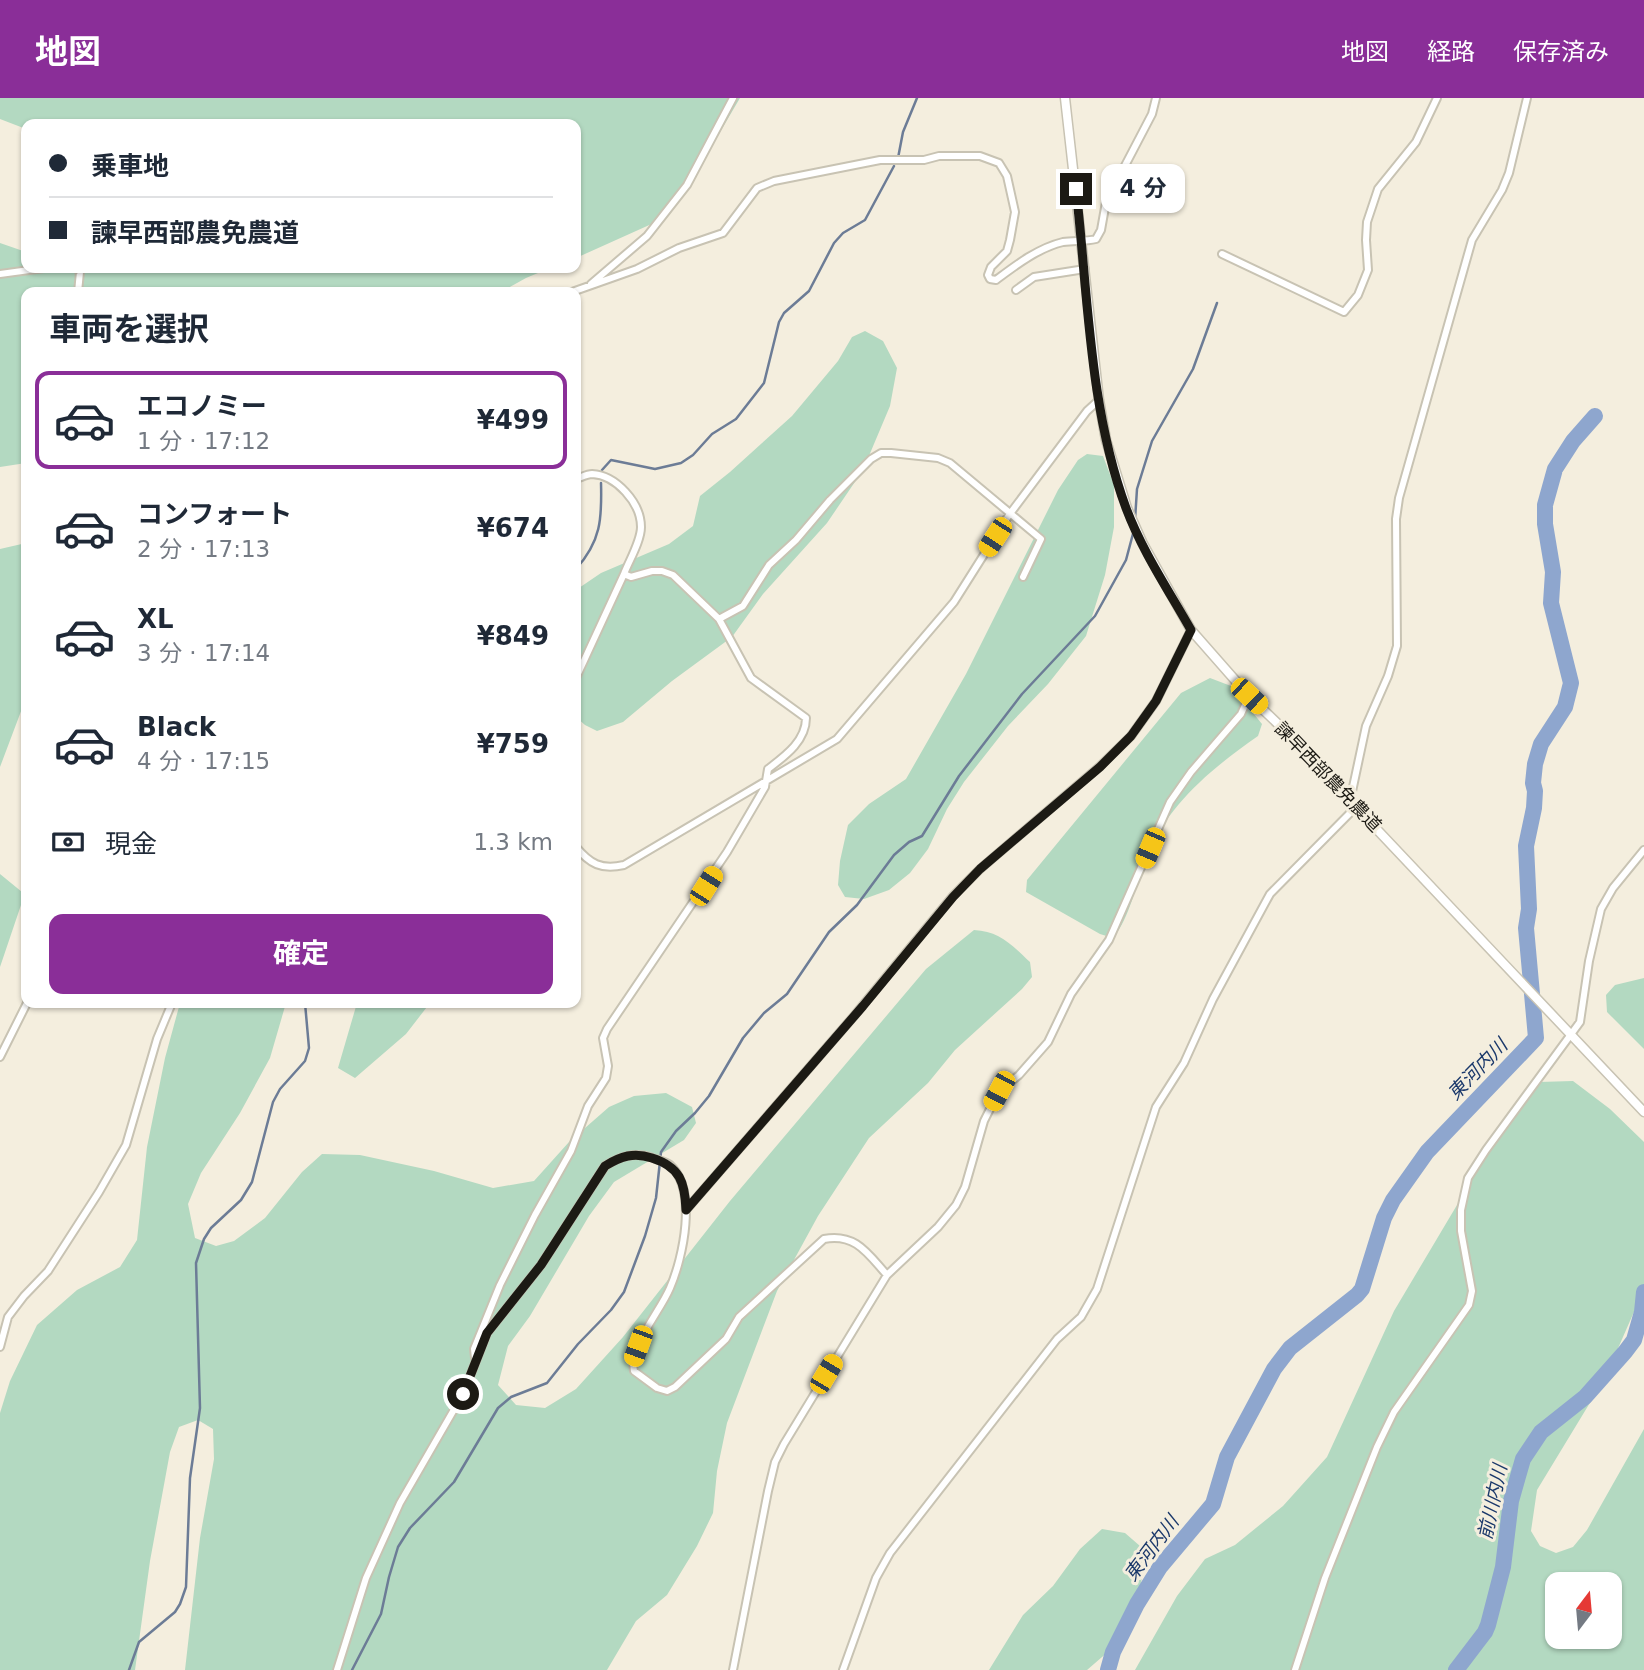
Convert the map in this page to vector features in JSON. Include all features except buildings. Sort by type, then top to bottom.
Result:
[{"type":"street","points":[[587,288],[647,236],[687,185],[733,98]]},
{"type":"street","name":"諫早西部農免農道","points":[[1065,98],[1099,400],[1107,440],[1126,508],[1191,630],[1249,696],[1306,751],[1644,1112]]},
{"type":"street","points":[[581,290],[636,269],[679,248],[723,233],[757,188],[763,185],[880,160],[924,160],[939,156],[980,156],[999,163],[1007,176],[1015,212],[1007,251],[991,267],[988,275],[990,279],[996,279],[1050,246],[1068,241],[1082,243],[1096,239],[1101,230],[1106,202],[1152,114],[1156,98]]},
{"type":"street","points":[[1222,254],[1344,312],[1359,295],[1368,270],[1367,222],[1378,189],[1416,142],[1437,98]]},
{"type":"street","points":[[843,1670],[876,1578],[890,1553],[1057,1339],[1089,1306],[1097,1289],[1156,1107],[1184,1063],[1213,999],[1270,894],[1352,811],[1350,801],[1366,726],[1388,676],[1397,646],[1396,519],[1399,498],[1472,240],[1502,191],[1527,98]]},
{"type":"street","points":[[1016,290],[1034,277],[1085,269]]},
{"type":"street","points":[[0,274],[21,271]]},
{"type":"street","points":[[581,852],[600,866],[624,865],[837,739],[954,602],[1012,512],[1087,411],[1099,400]]},
{"type":"street","points":[[719,619],[743,606],[769,565],[796,540],[871,458],[881,453],[938,458],[950,463],[1012,512],[1041,539],[1023,577]]},
{"type":"street","points":[[581,477],[592,474],[610,479],[625,492],[638,511],[642,529],[581,667]]},
{"type":"street","points":[[475,1360],[474,1349],[500,1285],[571,1151],[588,1106],[606,1078],[608,1066],[603,1038],[607,1030],[727,852],[765,788],[768,769],[787,755],[806,728],[806,718],[751,678],[719,619],[673,575],[662,571],[631,577],[624,574]]},
{"type":"street","points":[[686,1210],[953,897],[980,869],[1100,767],[1131,736],[1156,701],[1191,630]]},
{"type":"street","points":[[733,1670],[752,1562],[775,1462],[887,1275],[938,1227],[956,1205],[965,1187],[984,1121],[999,1091],[1019,1075],[1048,1042],[1072,994],[1109,940],[1170,802],[1191,772],[1241,713],[1249,696]]},
{"type":"street","points":[[1295,1670],[1325,1578],[1377,1447],[1395,1412],[1469,1305],[1472,1291],[1461,1231],[1461,1210],[1468,1178],[1580,1023],[1588,961],[1601,909],[1614,887],[1644,850]]},
{"type":"street","points":[[0,1057],[24,1008]]},
{"type":"street","points":[[0,1347],[8,1317],[48,1271],[126,1145],[157,1039],[170,1008]]},
{"type":"street","points":[[337,1670],[356,1605],[370,1569],[400,1503],[463,1394],[487,1333],[541,1265],[605,1166],[615,1159],[641,1154],[668,1163],[678,1174],[685,1191],[686,1210],[680,1258],[670,1288],[632,1362],[634,1371],[657,1388],[667,1391],[675,1387],[726,1339],[739,1317],[824,1239],[836,1236],[862,1246],[887,1275]]},
{"type":"green space","points":[[0,98],[740,98],[713,144],[656,222],[581,256],[581,119],[21,119],[21,127],[0,119]]},
{"type":"green space","points":[[0,243],[21,250],[21,273],[538,273],[510,287],[21,287],[21,464],[0,467]]},
{"type":"green space","points":[[865,331],[883,341],[897,368],[890,406],[863,470],[827,523],[763,594],[732,637],[672,681],[623,722],[597,731],[585,725],[581,721],[581,587],[601,573],[669,544],[693,526],[700,496],[792,416],[838,361],[852,337]]},
{"type":"green space","points":[[1087,454],[1103,456],[1114,485],[1114,527],[1105,575],[1086,636],[1048,684],[1008,726],[964,782],[947,809],[928,849],[910,873],[889,890],[864,899],[845,897],[838,885],[848,825],[869,804],[906,779],[966,674],[1058,490],[1078,460]]},
{"type":"green space","points":[[21,544],[21,711],[0,767],[0,549]]},
{"type":"green space","points":[[1210,678],[1231,686],[1262,724],[1258,736],[1208,775],[1166,821],[1146,858],[1128,910],[1113,938],[1100,934],[1026,892],[1027,880],[1181,693]]},
{"type":"green space","points":[[0,874],[21,891],[21,905],[0,967]]},
{"type":"green space","points":[[974,930],[991,933],[1011,945],[1030,962],[1032,977],[955,1050],[928,1083],[869,1138],[818,1216],[777,1291],[727,1423],[717,1471],[713,1513],[697,1546],[667,1595],[636,1621],[607,1670],[185,1670],[200,1538],[214,1459],[213,1429],[198,1420],[179,1427],[170,1452],[150,1561],[135,1670],[0,1670],[0,1413],[10,1381],[37,1325],[77,1290],[120,1267],[137,1240],[147,1147],[165,1058],[179,1008],[285,1008],[270,1058],[240,1113],[201,1173],[188,1204],[195,1238],[216,1246],[234,1241],[265,1218],[302,1172],[322,1154],[360,1155],[434,1171],[493,1188],[534,1181],[569,1142],[609,1107],[634,1096],[666,1093],[692,1107],[696,1123],[684,1140],[614,1182],[589,1216],[530,1316],[508,1346],[498,1385],[516,1405],[545,1408],[576,1389],[623,1337],[730,1201],[926,969]]},
{"type":"green space","points":[[1644,978],[1644,1049],[1607,1012],[1606,995],[1615,985]]},
{"type":"green space","points":[[356,1008],[426,1008],[406,1034],[355,1078],[338,1068]]},
{"type":"green space","points":[[1573,1081],[1610,1109],[1644,1142],[1644,1289],[1605,1378],[1537,1490],[1531,1531],[1540,1546],[1556,1553],[1573,1547],[1587,1530],[1644,1429],[1644,1670],[1135,1670],[1177,1596],[1205,1559],[1235,1545],[1283,1506],[1327,1457],[1394,1311],[1523,1094],[1539,1082]]},
{"type":"green space","points":[[1102,1529],[1125,1533],[1140,1546],[1143,1573],[1137,1601],[1109,1651],[1087,1670],[989,1670],[1023,1615],[1053,1586],[1080,1549]]},
{"type":"waterway","points":[[898,158],[903,132],[917,98]]},
{"type":"waterway","points":[[602,470],[611,460],[655,469],[681,463],[693,455],[712,434],[736,419],[764,383],[779,322],[784,313],[809,291],[834,243],[843,233],[865,220],[894,166]]},
{"type":"waterway","points":[[1135,520],[1137,489],[1152,441],[1193,369],[1217,303]]},
{"type":"waterway","name":"東河内川","points":[[1108,1670],[1113,1652],[1137,1604],[1160,1567],[1213,1504],[1227,1457],[1274,1369],[1290,1348],[1362,1289],[1384,1218],[1393,1200],[1427,1152],[1536,1038],[1526,928],[1529,909],[1526,846],[1534,808],[1535,764],[1541,744],[1565,707],[1571,683],[1551,603],[1553,572],[1545,524],[1545,505],[1555,469],[1573,441],[1595,416]]},
{"type":"waterway","points":[[581,563],[591,549],[598,529],[601,483]]},
{"type":"waterway","points":[[352,1670],[381,1614],[398,1547],[410,1528],[454,1482],[498,1408],[511,1397],[547,1383],[624,1292],[656,1198],[661,1152],[676,1131],[709,1096],[743,1038],[764,1013],[787,994],[829,932],[857,905],[894,855],[909,842],[922,836],[959,776],[1022,694],[1095,616],[1126,560],[1134,530]]},
{"type":"waterway","points":[[129,1670],[139,1642],[175,1612],[186,1587],[190,1478],[200,1408],[196,1263],[204,1239],[211,1228],[241,1200],[252,1182],[273,1102],[280,1089],[305,1061],[309,1048],[305,1008]]},
{"type":"waterway","name":"前川内川","points":[[1456,1670],[1488,1625],[1503,1567],[1511,1501],[1523,1459],[1541,1432],[1585,1397],[1634,1340],[1642,1312],[1644,1292]]},
{"type":"route","points":[[463,1394],[487,1333],[541,1265],[605,1166],[615,1159],[641,1154],[668,1163],[678,1174],[685,1191],[686,1210],[863,1006],[953,897],[980,869],[1100,767],[1131,736],[1156,701],[1191,630],[1126,508],[1107,440],[1099,400],[1076,189]]}]
